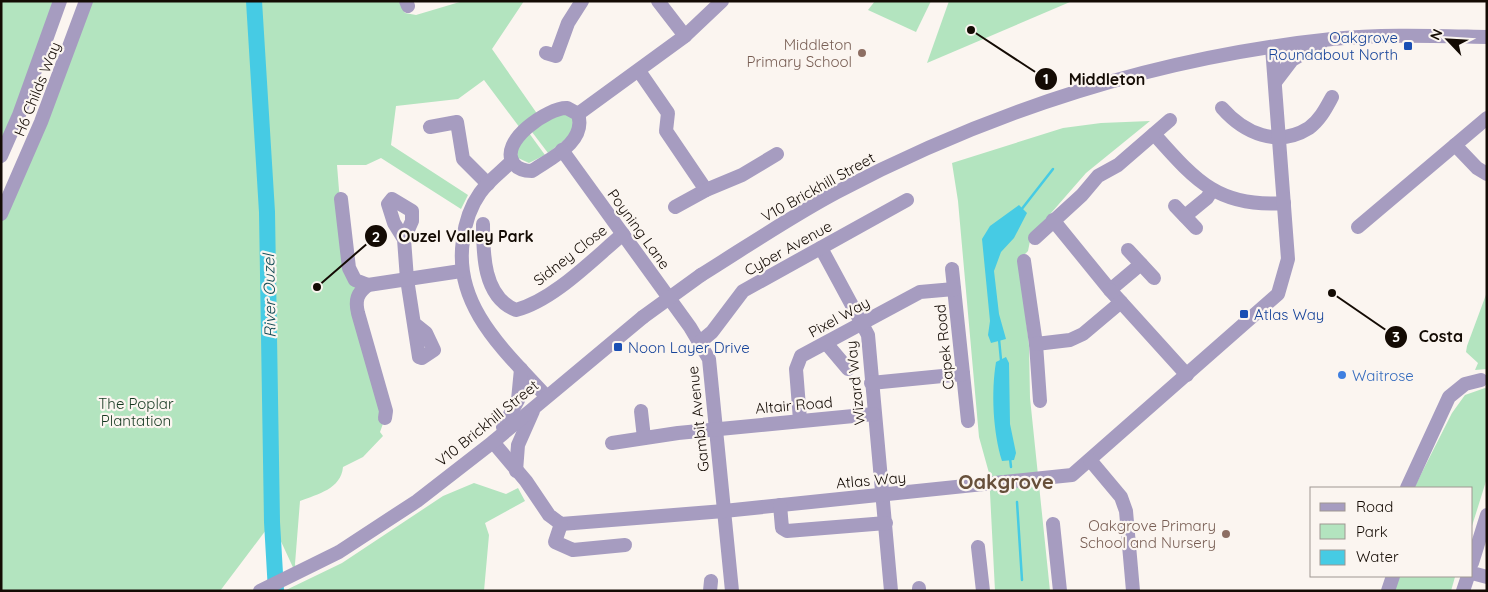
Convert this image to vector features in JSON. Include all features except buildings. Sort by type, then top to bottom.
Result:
[{"type":"street","name":"H6 Childs Way","points":[[1,156],[19,115],[60,1]]},
{"type":"street","name":"H6 Childs Way","points":[[1,214],[21,173],[73,41],[86,1]]},
{"type":"street","points":[[556,57],[568,23],[582,1]]},
{"type":"street","points":[[658,1],[685,36]]},
{"type":"street","points":[[578,114],[685,36],[722,1]]},
{"type":"street","name":"V10 Brickhill Street","points":[[260,591],[339,552],[417,501],[493,442],[643,317],[701,274],[798,214],[878,171],[961,133],[1042,104],[1150,70],[1219,55],[1329,40],[1416,36],[1481,37]]},
{"type":"street","points":[[1276,81],[1292,60],[1314,46],[1329,40]]},
{"type":"street","name":"Atlas Way","points":[[561,524],[724,511],[1072,475],[1278,294],[1288,259],[1272,47]]},
{"type":"street","points":[[639,71],[668,113],[666,131],[706,190]]},
{"type":"street","points":[[1222,108],[1244,129],[1261,136],[1280,136],[1294,134],[1309,128],[1320,118],[1332,97]]},
{"type":"street","points":[[567,108],[578,114],[580,125],[577,136],[562,150],[532,171],[520,169],[512,161],[512,146],[515,139],[551,111],[567,108]]},
{"type":"street","points":[[1358,227],[1487,118]]},
{"type":"street","points":[[1035,238],[1082,195],[1098,176],[1118,165],[1170,120]]},
{"type":"street","points":[[430,127],[462,121],[463,159],[488,184]]},
{"type":"street","points":[[1154,134],[1187,171],[1212,190],[1245,203],[1284,203]]},
{"type":"street","points":[[1456,145],[1477,168],[1487,174]]},
{"type":"street","name":"Poyning Lane","points":[[562,150],[690,327]]},
{"type":"street","points":[[675,207],[706,190],[742,175],[778,154]]},
{"type":"street","points":[[512,161],[479,194],[469,216],[462,249],[461,271],[477,314],[487,330],[546,396]]},
{"type":"street","points":[[1196,228],[1180,211],[1207,198],[1212,190]]},
{"type":"street","points":[[341,199],[349,268],[355,280],[368,285]]},
{"type":"street","name":"Cyber Avenue","points":[[700,342],[712,332],[743,291],[907,200]]},
{"type":"street","points":[[1053,220],[1120,302],[1138,318],[1187,375]]},
{"type":"street","name":"Sidney Close","points":[[483,224],[483,258],[489,278],[498,295],[516,310],[530,306],[551,293],[623,234]]},
{"type":"street","points":[[404,239],[407,279],[416,325]]},
{"type":"street","name":"Wizard Way","points":[[821,248],[868,335],[891,591]]},
{"type":"street","points":[[1128,250],[1154,278]]},
{"type":"street","points":[[1024,261],[1036,344],[1040,401]]},
{"type":"street","points":[[1110,290],[1141,264]]},
{"type":"street","name":"Capek Road","points":[[952,269],[968,422]]},
{"type":"street","points":[[385,418],[386,411],[356,306],[361,290],[368,285],[461,271]]},
{"type":"street","name":"Pixel Way","points":[[800,420],[796,369],[800,356],[920,292],[954,289]]},
{"type":"street","points":[[1036,344],[1070,340],[1083,334],[1120,302]]},
{"type":"street","name":"Gambit Avenue","points":[[690,327],[709,360],[732,591]]},
{"type":"street","points":[[826,343],[848,369]]},
{"type":"street","points":[[521,369],[518,400],[512,414],[493,442],[549,515],[561,524],[555,542],[573,550],[625,545]]},
{"type":"street","points":[[871,383],[963,374]]},
{"type":"street","points":[[1407,487],[1449,397],[1465,384],[1485,379]]},
{"type":"street","points":[[516,470],[518,445],[535,406]]},
{"type":"street","points":[[641,411],[644,438]]},
{"type":"street","name":"Altair Road","points":[[612,443],[716,429],[874,414]]},
{"type":"street","points":[[1090,460],[1121,498],[1126,511],[1133,591]]},
{"type":"street","points":[[780,505],[782,528],[788,532],[886,523]]},
{"type":"street","points":[[1473,560],[1485,520]]},
{"type":"street","points":[[1052,524],[1060,591]]},
{"type":"street","points":[[978,547],[982,591]]},
{"type":"street","points":[[1473,573],[1487,577]]},
{"type":"street","points":[[1388,591],[1393,577]]},
{"type":"street","points":[[1463,591],[1468,577]]},
{"type":"green space","points":[[1,1],[60,1],[1,156]]},
{"type":"green space","name":"The Poplar Plantation","points":[[86,1],[399,1],[405,13],[416,15],[463,1],[524,1],[492,49],[538,115],[520,128],[484,80],[458,99],[396,106],[391,145],[468,195],[461,209],[381,158],[366,165],[337,165],[339,190],[385,418],[380,432],[383,436],[363,457],[343,467],[338,481],[328,490],[300,501],[295,564],[297,576],[272,522],[220,591],[1,591],[1,214]]},
{"type":"green space","points":[[875,1],[931,1],[916,32],[868,10]]},
{"type":"green space","points":[[949,1],[1070,1],[1070,2],[927,63]]},
{"type":"green space","points":[[558,112],[573,117],[572,134],[548,153],[532,132]]},
{"type":"green space","points":[[1150,121],[1086,173],[1031,236],[1028,251],[1019,260],[1029,345],[1030,398],[1050,591],[995,591],[989,473],[979,437],[958,201],[952,163],[1063,128],[1101,123]]},
{"type":"green space","points":[[529,133],[545,155],[529,163],[518,158],[516,145]]},
{"type":"green space","points":[[1487,292],[1487,369],[1475,370],[1478,363],[1466,352]]},
{"type":"green space","points":[[1487,389],[1487,478],[1473,523],[1473,487],[1415,487],[1452,413],[1465,395]]},
{"type":"green space","points":[[474,483],[506,494],[518,488],[525,501],[485,523],[489,535],[484,591],[284,591],[342,563],[443,496]]},
{"type":"green space","points":[[1398,577],[1455,577],[1451,591],[1395,591]]},
{"type":"water","points":[[1019,205],[1027,213],[1014,238],[1001,252],[994,271],[999,314],[1006,339],[991,343],[988,335],[990,321],[982,239],[990,226]]},
{"type":"water","points":[[1006,357],[1009,363],[1010,424],[1016,453],[1014,460],[1002,461],[995,425],[994,386],[996,362]]},
{"type":"waterway","name":"River Ouzel","points":[[254,1],[267,212],[272,522],[276,591]]},
{"type":"waterway","points":[[1021,210],[1053,169]]},
{"type":"waterway","points":[[999,339],[1001,360]]},
{"type":"waterway","points":[[1010,458],[1011,467]]},
{"type":"waterway","points":[[1017,502],[1022,580]]},
{"type":"place","name":"Middleton","points":[[971,30]]},
{"type":"place","name":"Oakgrove Roundabout North","points":[[1408,46]]},
{"type":"place","name":"Middleton Primary School","points":[[862,53]]},
{"type":"place","name":"Ouzel Valley Park","points":[[317,287]]},
{"type":"place","name":"Costa","points":[[1332,293]]},
{"type":"place","name":"Atlas Way","points":[[1244,314]]},
{"type":"place","name":"Noon Layer Drive","points":[[618,347]]},
{"type":"place","name":"Waitrose","points":[[1342,375]]},
{"type":"place","name":"Oakgrove Primary School and Nursery","points":[[1226,534]]},
{"type":"district","name":"Oakgrove","points":[[1006,481]]}]
